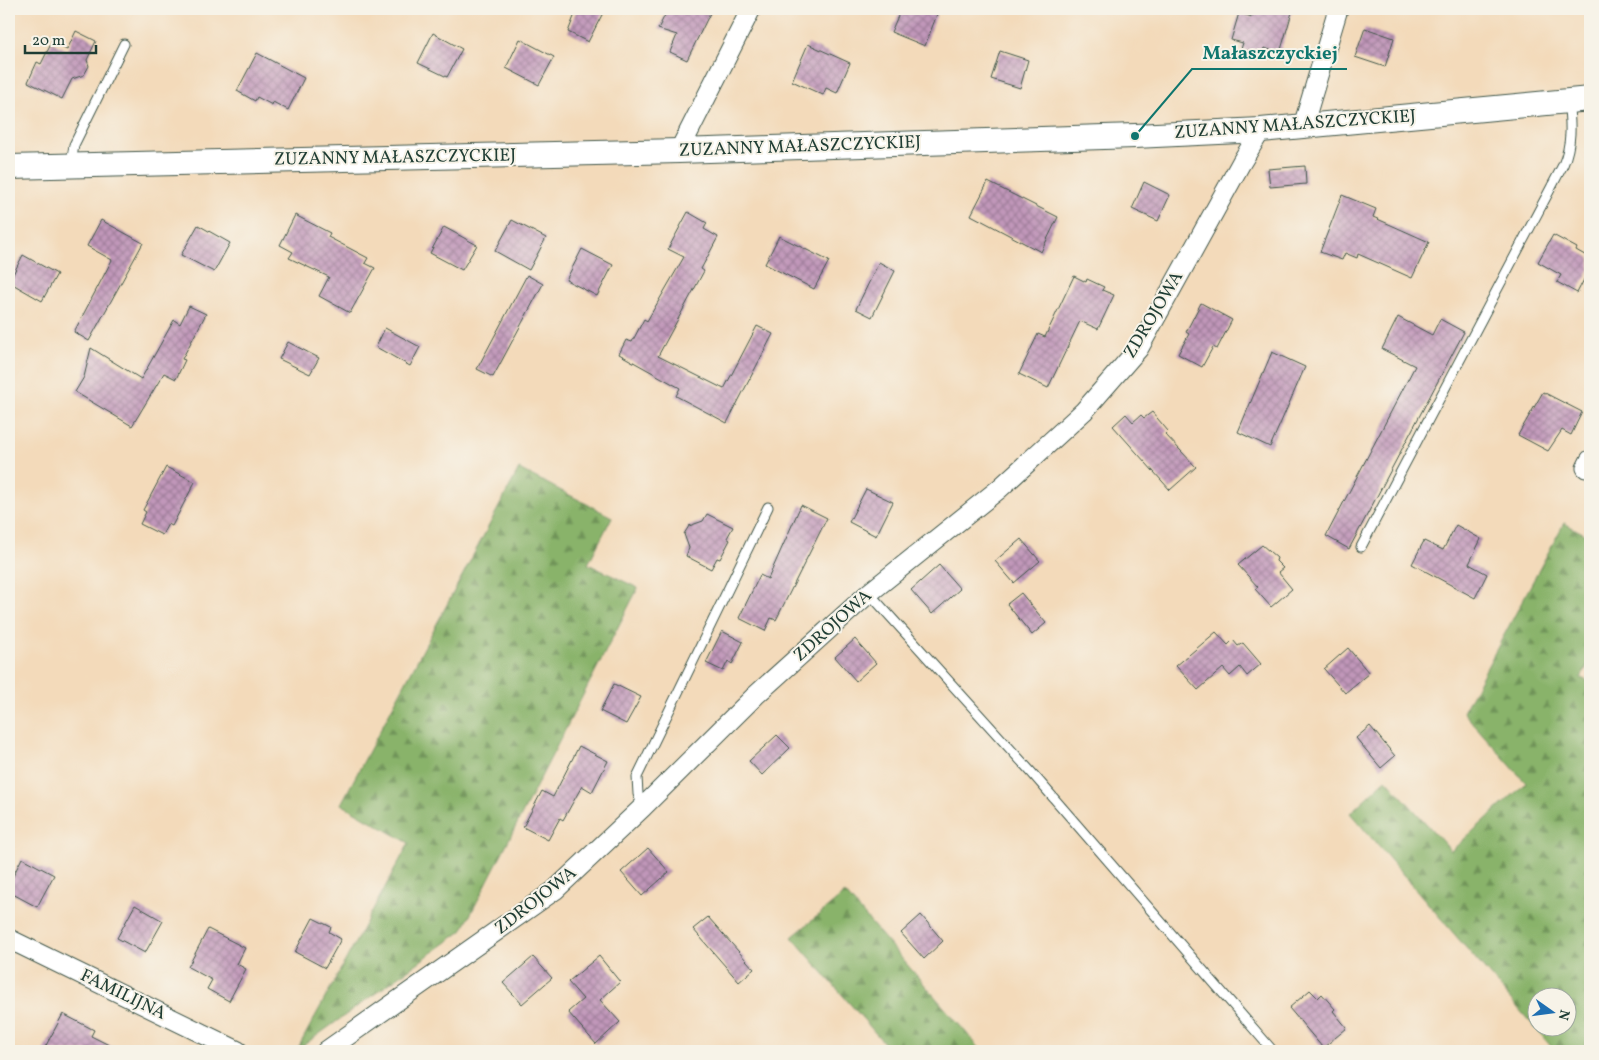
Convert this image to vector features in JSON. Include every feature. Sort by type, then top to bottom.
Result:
[{"type":"street","points":[[679,151],[751,9]]},
{"type":"street","points":[[1303,126],[1338,9]]},
{"type":"street","name":"ZUZANNY MAŁASZCZYCKIEJ","points":[[9,167],[679,151],[1136,136],[1261,130],[1584,97]]},
{"type":"street","name":"ZDROJOWA","points":[[326,1051],[555,890],[643,807],[756,695],[869,592],[1000,489],[1084,411],[1139,348],[1261,130]]},
{"type":"street","name":"FAMILIJNA","points":[[9,939],[238,1051]]},
{"type":"lane","points":[[70,166],[74,145],[124,44]]},
{"type":"lane","points":[[1361,548],[1563,165],[1568,150],[1571,130],[1584,97]]},
{"type":"lane","points":[[643,807],[638,794],[637,777],[768,506]]},
{"type":"lane","points":[[869,592],[1032,773],[1273,1051]]},
{"type":"green space","points":[[519,469],[612,517],[588,564],[638,588],[462,931],[297,1050],[409,843],[341,804]]},
{"type":"green space","points":[[1564,523],[1590,537],[1590,660],[1581,678],[1590,682],[1590,1051],[1555,1051],[1544,1038],[1576,1038],[1576,988],[1526,988],[1526,1017],[1350,813],[1386,779],[1451,851],[1526,783],[1463,712]]},
{"type":"green space","points":[[845,893],[982,1051],[891,1051],[792,937]]},
{"type":"building","points":[[577,9],[605,9],[588,42],[568,32]]},
{"type":"building","points":[[668,9],[712,9],[687,60],[670,52],[677,35],[658,29]]},
{"type":"building","points":[[901,9],[939,9],[925,46],[891,32]]},
{"type":"building","points":[[1268,9],[1293,9],[1280,53],[1264,48],[1262,55],[1241,49],[1243,43],[1231,40],[1239,13],[1252,17],[1254,10],[1266,13]]},
{"type":"building","points":[[1365,28],[1394,38],[1385,67],[1355,57]]},
{"type":"building","points":[[76,31],[96,41],[87,60],[89,66],[84,75],[72,79],[62,99],[28,82],[37,62],[41,64],[52,42],[67,50]]},
{"type":"building","points":[[433,33],[462,49],[447,77],[418,63]]},
{"type":"building","points":[[520,39],[554,57],[539,85],[506,68]]},
{"type":"building","points":[[808,44],[850,63],[837,93],[826,88],[823,95],[792,81]]},
{"type":"building","points":[[1000,51],[1028,60],[1020,88],[991,79]]},
{"type":"building","points":[[257,53],[304,78],[288,110],[273,102],[272,105],[257,97],[255,101],[237,91]]},
{"type":"building","points":[[1305,166],[1306,184],[1270,187],[1268,169]]},
{"type":"building","points":[[988,182],[1058,217],[1041,252],[971,215]]},
{"type":"building","points":[[1144,182],[1170,195],[1158,221],[1132,209]]},
{"type":"building","points":[[1342,195],[1376,209],[1373,217],[1429,242],[1412,278],[1358,254],[1357,258],[1345,253],[1342,260],[1320,252]]},
{"type":"building","points":[[688,212],[707,223],[704,229],[718,237],[701,269],[704,271],[658,356],[724,389],[757,326],[773,334],[727,423],[676,396],[680,388],[619,354],[626,340],[632,342],[644,319],[647,321],[684,257],[668,249]]},
{"type":"building","points":[[295,215],[330,233],[328,237],[368,258],[365,263],[375,268],[350,313],[319,296],[329,277],[289,258],[293,252],[280,245]]},
{"type":"building","points":[[101,220],[143,243],[89,341],[74,332],[112,260],[87,246]]},
{"type":"building","points":[[512,220],[546,238],[529,270],[495,251]]},
{"type":"building","points":[[198,225],[230,243],[214,272],[181,255]]},
{"type":"building","points":[[444,227],[477,245],[462,270],[430,253]]},
{"type":"building","points":[[1553,235],[1577,248],[1576,250],[1590,258],[1590,268],[1577,293],[1557,282],[1561,275],[1538,262]]},
{"type":"building","points":[[779,236],[829,261],[814,289],[765,264]]},
{"type":"building","points":[[582,249],[613,265],[597,296],[566,280]]},
{"type":"building","points":[[23,255],[57,274],[42,301],[9,282]]},
{"type":"building","points":[[879,262],[895,271],[872,317],[856,309]]},
{"type":"building","points":[[527,275],[543,284],[493,377],[477,369]]},
{"type":"building","points":[[1074,276],[1086,282],[1087,279],[1104,287],[1102,290],[1114,295],[1098,329],[1080,321],[1048,388],[1019,374],[1038,334],[1045,337]]},
{"type":"building","points":[[1201,303],[1232,320],[1217,349],[1213,347],[1202,367],[1178,354],[1189,334],[1186,332]]},
{"type":"building","points":[[189,306],[206,314],[182,359],[185,360],[176,379],[164,373],[132,426],[75,392],[84,377],[91,348],[141,379],[174,320],[180,324]]},
{"type":"building","points":[[1398,317],[1432,335],[1440,319],[1464,332],[1349,549],[1326,536],[1415,366],[1382,349]]},
{"type":"building","points":[[385,328],[420,347],[410,366],[376,347]]},
{"type":"building","points":[[288,342],[319,358],[310,374],[279,359]]},
{"type":"building","points":[[1272,352],[1305,367],[1270,447],[1238,432]]},
{"type":"building","points":[[1543,392],[1582,412],[1571,435],[1562,430],[1548,451],[1518,435]]},
{"type":"building","points":[[1152,412],[1168,431],[1165,434],[1196,467],[1170,490],[1113,426],[1126,414],[1133,422],[1141,415],[1144,418]]},
{"type":"building","points":[[166,467],[195,482],[172,526],[168,524],[162,535],[140,524],[146,512],[143,510]]},
{"type":"building","points":[[866,489],[893,502],[876,536],[849,522]]},
{"type":"building","points":[[801,505],[827,518],[776,620],[771,618],[765,631],[739,618],[760,575],[768,579]]},
{"type":"building","points":[[707,514],[733,527],[727,538],[730,540],[720,559],[717,558],[711,569],[686,556],[689,548],[684,534],[689,526],[703,521]]},
{"type":"building","points":[[1456,525],[1481,539],[1469,564],[1487,574],[1475,598],[1412,564],[1424,541],[1443,550]]},
{"type":"building","points":[[1021,539],[1040,561],[1014,583],[995,561]]},
{"type":"building","points":[[1262,545],[1277,558],[1276,561],[1283,568],[1278,572],[1292,589],[1271,607],[1255,589],[1258,587],[1238,565]]},
{"type":"building","points":[[939,565],[960,589],[932,614],[911,590]]},
{"type":"building","points":[[1021,593],[1046,623],[1032,635],[1007,604]]},
{"type":"building","points":[[722,631],[743,642],[732,664],[728,661],[723,671],[706,663]]},
{"type":"building","points":[[1216,632],[1228,645],[1233,640],[1238,646],[1243,643],[1261,664],[1247,676],[1240,667],[1230,676],[1223,668],[1198,690],[1176,666]]},
{"type":"building","points":[[855,639],[876,663],[856,681],[835,657]]},
{"type":"building","points":[[1348,648],[1369,673],[1345,693],[1324,669]]},
{"type":"building","points":[[614,684],[641,697],[626,724],[600,711]]},
{"type":"building","points":[[1370,726],[1395,756],[1381,768],[1356,738]]},
{"type":"building","points":[[777,735],[790,748],[762,775],[749,761]]},
{"type":"building","points":[[579,746],[608,761],[592,792],[582,786],[563,820],[560,818],[548,840],[523,827],[542,791],[553,797]]},
{"type":"building","points":[[648,848],[669,872],[642,896],[621,872]]},
{"type":"building","points":[[22,858],[54,875],[37,907],[9,892],[9,884]]},
{"type":"building","points":[[135,905],[163,921],[145,953],[117,938]]},
{"type":"building","points":[[921,915],[943,941],[924,959],[901,933]]},
{"type":"building","points":[[708,917],[754,969],[739,982],[693,929]]},
{"type":"building","points":[[313,918],[331,927],[329,932],[341,939],[325,968],[295,952]]},
{"type":"building","points":[[208,929],[245,948],[237,964],[246,969],[229,1001],[207,989],[212,980],[188,967]]},
{"type":"building","points":[[599,956],[620,982],[600,1000],[620,1022],[596,1044],[568,1012],[583,999],[568,982]]},
{"type":"building","points":[[533,957],[552,978],[522,1004],[503,983]]},
{"type":"building","points":[[1310,990],[1318,998],[1322,994],[1335,1009],[1333,1011],[1347,1028],[1323,1048],[1289,1008]]},
{"type":"building","points":[[63,1014],[94,1030],[91,1036],[121,1051],[43,1051]]},
{"type":"place","name":"Małaszczyckiej","points":[[1135,136]]}]
